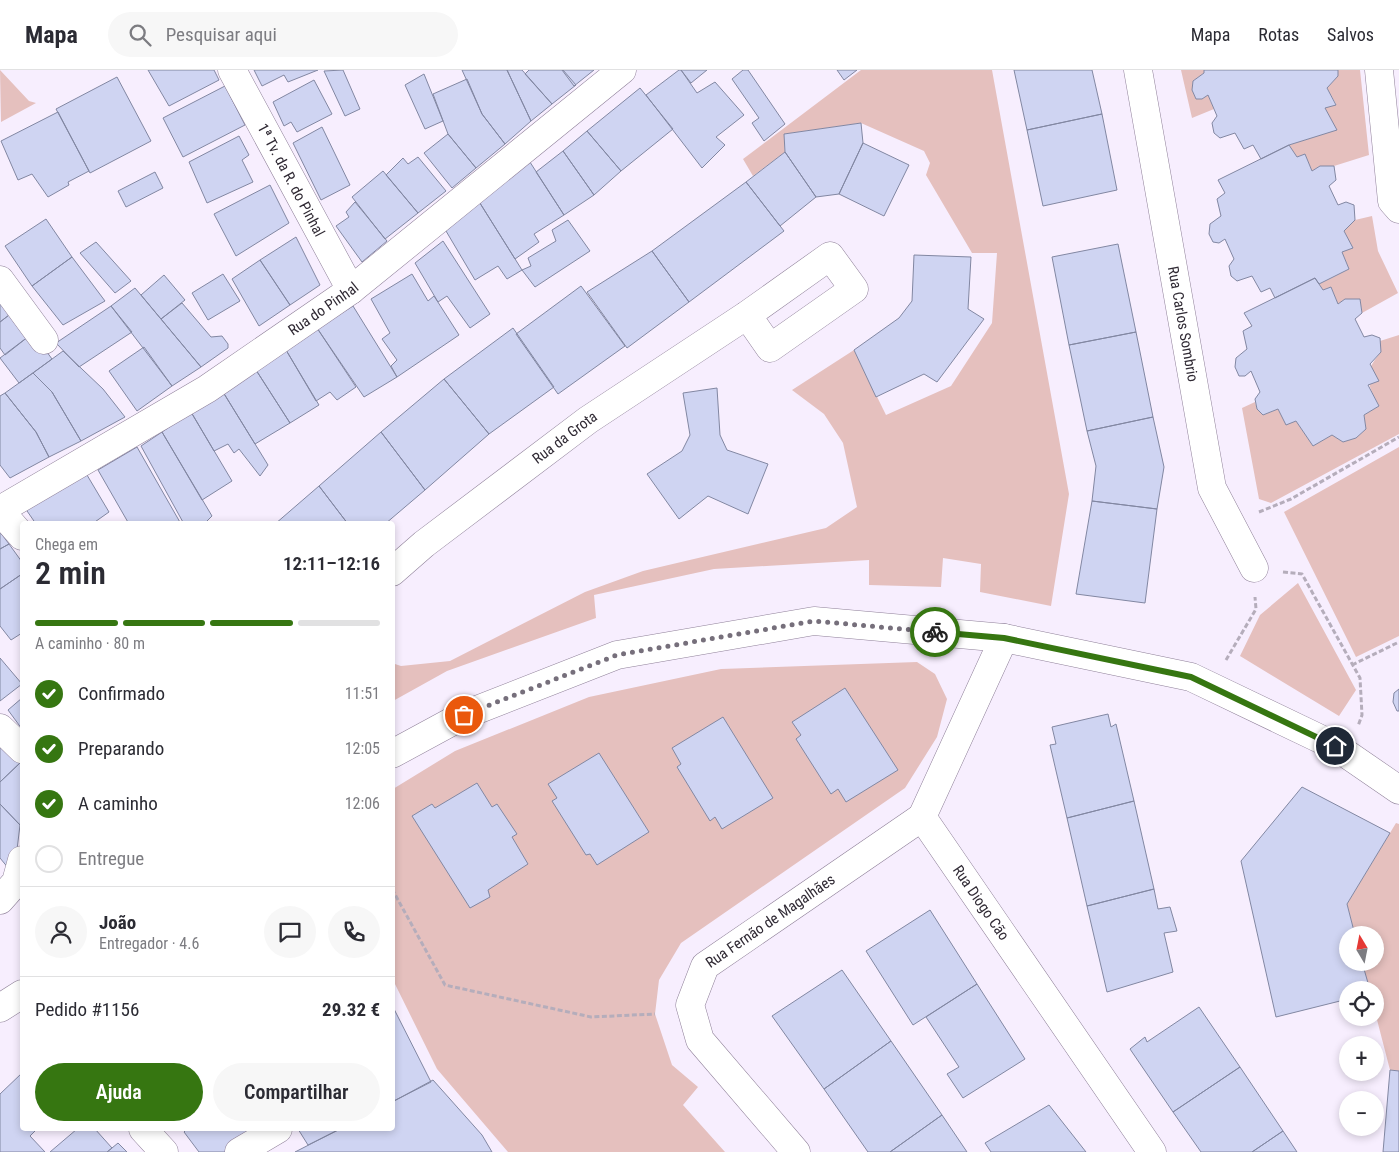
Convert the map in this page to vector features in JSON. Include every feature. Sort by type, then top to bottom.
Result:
[{"type":"street","name":"1ª Tv. da R. do Pinhal","points":[[232,70],[351,290]]},
{"type":"street","name":"Rua do Pinhal","points":[[0,510],[207,389],[351,290],[622,70]]},
{"type":"street","name":"Rua Carlos Sombrio","points":[[1138,70],[1212,488],[1254,568]]},
{"type":"street","points":[[1379,70],[1392,201],[1399,209]]},
{"type":"street","points":[[0,280],[44,340]]},
{"type":"street","name":"Rua da Grota","points":[[395,569],[424,544],[588,420],[746,314]]},
{"type":"street","points":[[0,510],[20,534]]},
{"type":"street","points":[[395,752],[464,715],[617,655],[814,621],[1004,638],[1191,677],[1335,746],[1399,790]]},
{"type":"street","points":[[922,817],[1004,638]]},
{"type":"street","points":[[0,728],[20,747]]},
{"type":"street","name":"Rua Fernão de Magalhães","points":[[796,1152],[700,1040],[690,1005],[705,966],[922,817]]},
{"type":"street","name":"Rua Diogo Cão","points":[[922,817],[1152,1152]]},
{"type":"street","points":[[0,900],[16,882],[20,867]]},
{"type":"street","points":[[0,1008],[20,995]]},
{"type":"street","points":[[240,1152],[275,1131]]},
{"type":"path","points":[[1291,499],[1399,436]]},
{"type":"path","points":[[1302,574],[1360,678],[1362,715]]},
{"type":"path","points":[[1229,655],[1256,609]]},
{"type":"path","points":[[1352,665],[1399,642]]},
{"type":"path","points":[[395,894],[445,984],[591,1017],[655,1014]]},
{"type":"shaded area","points":[[0,70],[29,101],[36,103],[1,122]]},
{"type":"shaded area","points":[[861,70],[992,70],[1069,494],[1051,606],[980,592],[981,564],[943,558],[941,587],[869,585],[869,560],[714,569],[594,595],[596,618],[447,671],[395,700],[395,664],[401,666],[450,661],[585,592],[643,571],[826,528],[857,507],[843,443],[824,414],[792,390],[854,350],[886,415],[951,386],[992,323],[997,253],[972,253],[926,175],[930,163],[924,151],[861,123],[784,134],[785,152],[753,176],[743,159]]},
{"type":"shaded area","points":[[1181,70],[1204,70],[1204,73],[1193,81],[1192,90],[1196,99],[1202,99],[1208,95],[1214,109],[1192,118]]},
{"type":"shaded area","points":[[1338,70],[1360,70],[1369,155],[1334,166],[1320,166],[1312,171],[1305,154],[1297,157],[1289,145],[1336,130],[1325,108],[1336,104],[1327,88],[1338,76]]},
{"type":"shaded area","points":[[1372,216],[1378,251],[1398,293],[1362,313],[1360,299],[1345,299],[1338,304],[1331,287],[1323,290],[1319,284],[1349,269],[1342,252],[1352,248],[1344,231],[1355,220]]},
{"type":"shaded area","points":[[1399,335],[1399,434],[1271,503],[1259,499],[1242,408],[1255,402],[1257,409],[1263,415],[1278,409],[1286,424],[1296,421],[1313,446],[1332,435],[1343,442],[1356,438],[1366,429],[1364,415],[1379,406],[1368,379],[1371,366],[1381,352],[1380,341]]},
{"type":"shaded area","points":[[1399,447],[1399,636],[1356,657],[1284,512]]},
{"type":"shaded area","points":[[1298,583],[1356,690],[1339,716],[1240,656],[1260,615]]},
{"type":"shaded area","points":[[917,662],[935,674],[947,699],[937,737],[905,788],[681,943],[659,980],[655,1014],[672,1065],[698,1087],[683,1105],[725,1152],[508,1152],[437,1069],[395,984],[395,788],[455,751],[589,697],[721,669]]},
{"type":"shaded area","points":[[1396,823],[1399,824],[1399,1071],[1390,1070],[1384,1047],[1384,1036],[1381,1036],[1379,1026],[1384,1026],[1384,981],[1367,981],[1364,971],[1384,971],[1384,926],[1353,926],[1347,904]]},
{"type":"building","points":[[148,70],[214,70],[219,80],[169,106]]},
{"type":"building","points":[[254,70],[318,70],[288,82],[284,75],[262,86]]},
{"type":"building","points":[[343,70],[360,109],[345,116],[324,71]]},
{"type":"building","points":[[462,70],[507,70],[531,121],[505,144],[482,114]]},
{"type":"building","points":[[507,70],[522,70],[552,104],[531,121]]},
{"type":"building","points":[[529,70],[563,70],[576,85],[552,104],[525,74]]},
{"type":"building","points":[[562,70],[594,70],[574,86]]},
{"type":"building","points":[[681,70],[697,93],[715,82],[744,115],[716,137],[725,145],[702,168],[646,95]]},
{"type":"building","points":[[681,70],[707,70],[691,83]]},
{"type":"building","points":[[743,70],[748,70],[785,124],[764,141],[752,123],[759,118],[732,79]]},
{"type":"building","points":[[837,70],[857,70],[844,80]]},
{"type":"building","points":[[1014,70],[1092,70],[1102,114],[1027,130]]},
{"type":"building","points":[[1204,70],[1338,70],[1338,76],[1327,88],[1336,105],[1325,108],[1337,130],[1289,145],[1261,159],[1253,145],[1244,149],[1235,133],[1220,138],[1214,133],[1212,123],[1217,116],[1208,95],[1202,99],[1196,99],[1192,90],[1193,81],[1204,73]]},
{"type":"building","points":[[424,74],[443,121],[425,129],[405,85]]},
{"type":"building","points":[[117,77],[151,141],[90,173],[56,109]]},
{"type":"building","points":[[467,79],[482,114],[505,144],[476,168],[448,134],[433,94]]},
{"type":"building","points":[[314,80],[332,114],[297,132],[291,122],[284,126],[273,102]]},
{"type":"building","points":[[225,86],[245,125],[183,157],[163,118]]},
{"type":"building","points":[[640,88],[673,129],[621,171],[587,131]]},
{"type":"building","points":[[58,112],[89,171],[68,182],[69,185],[48,197],[32,174],[18,180],[1,141]]},
{"type":"building","points":[[1102,114],[1117,190],[1043,206],[1027,130]]},
{"type":"building","points":[[861,123],[863,143],[839,194],[816,197],[785,152],[784,134]]},
{"type":"building","points":[[322,127],[350,185],[321,200],[293,143]]},
{"type":"building","points":[[587,131],[621,171],[594,195],[563,151]]},
{"type":"building","points":[[448,134],[476,168],[452,188],[424,153]]},
{"type":"building","points":[[239,136],[249,155],[242,160],[253,182],[207,203],[189,162]]},
{"type":"building","points":[[863,143],[909,165],[884,216],[839,194]]},
{"type":"building","points":[[1289,145],[1297,157],[1305,154],[1312,171],[1320,166],[1334,166],[1336,180],[1329,186],[1338,205],[1346,202],[1354,205],[1355,220],[1344,231],[1353,248],[1342,252],[1349,269],[1319,284],[1315,278],[1275,298],[1270,288],[1261,292],[1252,276],[1237,281],[1231,276],[1229,266],[1234,259],[1225,239],[1219,243],[1213,242],[1209,234],[1210,224],[1221,216],[1217,199],[1225,193],[1218,180]]},
{"type":"building","points":[[563,151],[594,195],[564,215],[536,172]]},
{"type":"building","points":[[785,152],[816,197],[780,226],[746,182]]},
{"type":"building","points":[[418,157],[446,191],[418,213],[386,175],[403,158],[408,164]]},
{"type":"building","points":[[528,159],[564,215],[534,234],[539,242],[515,259],[478,200]]},
{"type":"building","points":[[383,171],[418,213],[385,239],[352,197]]},
{"type":"building","points":[[155,172],[163,188],[126,207],[118,191]]},
{"type":"building","points":[[746,182],[784,231],[689,302],[652,251]]},
{"type":"building","points":[[270,185],[289,223],[236,256],[214,214]]},
{"type":"building","points":[[478,200],[522,270],[507,279],[498,266],[475,280],[446,231]]},
{"type":"building","points":[[355,202],[387,241],[362,262],[336,226],[349,217],[346,212]]},
{"type":"building","points":[[46,219],[72,257],[32,286],[5,246]]},
{"type":"building","points":[[568,220],[590,251],[535,287],[522,270],[531,266],[528,258],[556,241],[552,230]]},
{"type":"building","points":[[296,237],[320,285],[290,305],[260,260]]},
{"type":"building","points":[[443,241],[490,314],[470,328],[447,296],[438,302],[415,263]]},
{"type":"building","points":[[96,242],[131,281],[115,293],[80,253]]},
{"type":"building","points":[[1118,244],[1136,332],[1069,345],[1052,257]]},
{"type":"building","points":[[652,251],[689,302],[627,348],[587,292]]},
{"type":"building","points":[[914,255],[971,257],[968,309],[984,319],[937,382],[924,374],[876,397],[854,350],[899,318],[912,301]]},
{"type":"building","points":[[72,257],[105,301],[63,325],[32,286]]},
{"type":"building","points":[[260,260],[290,305],[259,326],[232,279]]},
{"type":"building","points":[[223,274],[240,301],[208,320],[192,293]]},
{"type":"building","points":[[412,274],[428,301],[434,296],[459,335],[397,377],[391,366],[397,360],[382,339],[390,333],[371,299]]},
{"type":"building","points":[[164,275],[185,300],[161,319],[141,295]]},
{"type":"building","points":[[1315,278],[1323,290],[1331,287],[1338,304],[1345,299],[1360,299],[1362,313],[1355,319],[1364,337],[1372,335],[1380,338],[1381,352],[1370,364],[1379,381],[1368,385],[1379,406],[1364,415],[1366,429],[1356,438],[1343,442],[1332,435],[1313,446],[1296,421],[1286,425],[1278,409],[1263,415],[1257,409],[1255,399],[1260,392],[1251,371],[1245,376],[1239,376],[1235,367],[1236,358],[1247,349],[1243,331],[1252,326],[1244,313]]},
{"type":"building","points":[[581,286],[625,346],[558,394],[516,334]]},
{"type":"building","points":[[135,288],[201,367],[172,386],[111,306]]},
{"type":"building","points":[[0,294],[13,312],[0,322]]},
{"type":"building","points":[[182,303],[211,337],[222,336],[228,344],[228,348],[201,367],[161,319]]},
{"type":"building","points":[[111,306],[132,332],[79,367],[56,343]]},
{"type":"building","points":[[353,306],[397,377],[364,397],[317,328]]},
{"type":"building","points":[[13,312],[33,333],[5,355],[0,348],[0,322]]},
{"type":"building","points":[[317,328],[356,387],[337,400],[330,392],[316,401],[286,350]]},
{"type":"building","points":[[513,328],[554,387],[489,434],[444,379]]},
{"type":"building","points":[[1136,332],[1153,417],[1087,431],[1069,345]]},
{"type":"building","points":[[33,333],[52,359],[19,383],[0,358]]},
{"type":"building","points":[[144,347],[172,386],[137,411],[109,371]]},
{"type":"building","points":[[286,350],[319,405],[290,423],[256,370]]},
{"type":"building","points":[[63,351],[103,389],[125,417],[81,441],[52,392],[33,373]]},
{"type":"building","points":[[256,370],[290,423],[255,444],[223,392]]},
{"type":"building","points":[[33,373],[52,392],[81,441],[49,457],[36,432],[5,393]]},
{"type":"building","points":[[444,379],[489,434],[425,490],[381,432]]},
{"type":"building","points":[[717,388],[720,435],[727,450],[768,464],[748,514],[708,496],[679,519],[647,474],[682,451],[690,435],[683,393]]},
{"type":"building","points":[[223,392],[268,465],[260,476],[239,449],[234,453],[228,444],[214,451],[191,412]]},
{"type":"building","points":[[5,393],[36,432],[49,457],[10,478],[0,465],[0,396]]},
{"type":"building","points":[[191,412],[232,481],[202,500],[162,432]]},
{"type":"building","points":[[1153,417],[1164,467],[1157,509],[1092,501],[1096,466],[1087,431]]},
{"type":"building","points":[[162,432],[212,516],[207,521],[182,521],[141,446]]},
{"type":"building","points":[[381,432],[425,490],[389,521],[346,521],[319,486]]},
{"type":"building","points":[[137,447],[179,521],[127,521],[98,470]]},
{"type":"building","points":[[87,475],[109,512],[96,521],[34,521],[25,508]]},
{"type":"building","points":[[319,486],[346,521],[278,521]]},
{"type":"building","points":[[1092,501],[1157,509],[1145,603],[1076,594]]},
{"type":"building","points":[[0,532],[9,544],[0,549]]},
{"type":"building","points":[[9,544],[20,559],[20,575],[0,589],[0,549]]},
{"type":"building","points":[[20,575],[20,634],[11,640],[0,626],[0,589]]},
{"type":"building","points":[[0,658],[20,682],[20,686],[0,701]]},
{"type":"building","points":[[845,688],[898,770],[846,802],[838,789],[831,794],[796,739],[801,735],[792,722]]},
{"type":"building","points":[[1399,689],[1399,711],[1397,711],[1393,702],[1394,693]]},
{"type":"building","points":[[20,700],[20,726],[8,710]]},
{"type":"building","points":[[1108,714],[1111,727],[1116,724],[1134,801],[1067,818],[1050,745],[1056,744],[1052,727]]},
{"type":"building","points":[[723,717],[773,798],[722,829],[715,817],[710,821],[677,767],[681,764],[672,748]]},
{"type":"building","points":[[4,744],[20,763],[0,782],[0,748]]},
{"type":"building","points":[[599,753],[649,832],[597,865],[590,854],[586,855],[552,801],[557,798],[548,784]]},
{"type":"building","points":[[20,763],[20,825],[0,804],[0,782]]},
{"type":"building","points":[[477,783],[492,807],[497,804],[517,834],[512,837],[528,864],[488,890],[490,897],[470,908],[412,816],[432,804],[435,808]]},
{"type":"building","points":[[1302,787],[1390,833],[1347,904],[1353,926],[1339,926],[1339,971],[1365,971],[1367,981],[1339,981],[1339,1001],[1276,1017],[1241,861]]},
{"type":"building","points":[[1134,801],[1154,889],[1087,906],[1067,818]]},
{"type":"building","points":[[0,804],[20,825],[14,875],[0,858]]},
{"type":"building","points":[[1154,889],[1158,909],[1170,907],[1177,931],[1164,933],[1173,972],[1107,992],[1087,906]]},
{"type":"building","points":[[930,910],[977,984],[913,1025],[866,951]]},
{"type":"building","points":[[842,970],[891,1041],[824,1089],[772,1016]]},
{"type":"building","points":[[977,984],[1025,1059],[963,1098],[947,1074],[959,1067],[926,1017]]},
{"type":"building","points":[[1199,1007],[1240,1067],[1173,1112],[1130,1049],[1145,1037],[1147,1042]]},
{"type":"building","points":[[395,1011],[431,1082],[395,1100]]},
{"type":"building","points":[[891,1041],[942,1115],[890,1152],[868,1152],[824,1089]]},
{"type":"building","points":[[1240,1067],[1283,1131],[1252,1152],[1201,1152],[1173,1112]]},
{"type":"building","points":[[1390,1070],[1399,1071],[1399,1152],[1383,1152]]},
{"type":"building","points":[[20,1075],[20,1131],[35,1131],[30,1136],[45,1152],[0,1152],[0,1094]]},
{"type":"building","points":[[433,1080],[482,1135],[492,1152],[295,1152],[336,1131],[395,1131],[395,1100]]},
{"type":"building","points":[[1049,1105],[1086,1152],[991,1152],[985,1143]]},
{"type":"building","points":[[942,1115],[967,1152],[890,1152]]},
{"type":"building","points":[[75,1131],[97,1131],[112,1148],[107,1152],[50,1152]]},
{"type":"building","points":[[258,1131],[225,1152],[199,1152],[184,1132]]},
{"type":"building","points":[[299,1131],[336,1131],[308,1145]]},
{"type":"building","points":[[1283,1131],[1297,1152],[1252,1152]]},
{"type":"building","points":[[118,1143],[127,1152],[107,1152],[112,1148]]},
{"type":"way so far","points":[[464,715],[617,655],[814,621],[935,632]]},
{"type":"route","points":[[935,632],[1004,638],[1191,677],[1335,746]]}]
